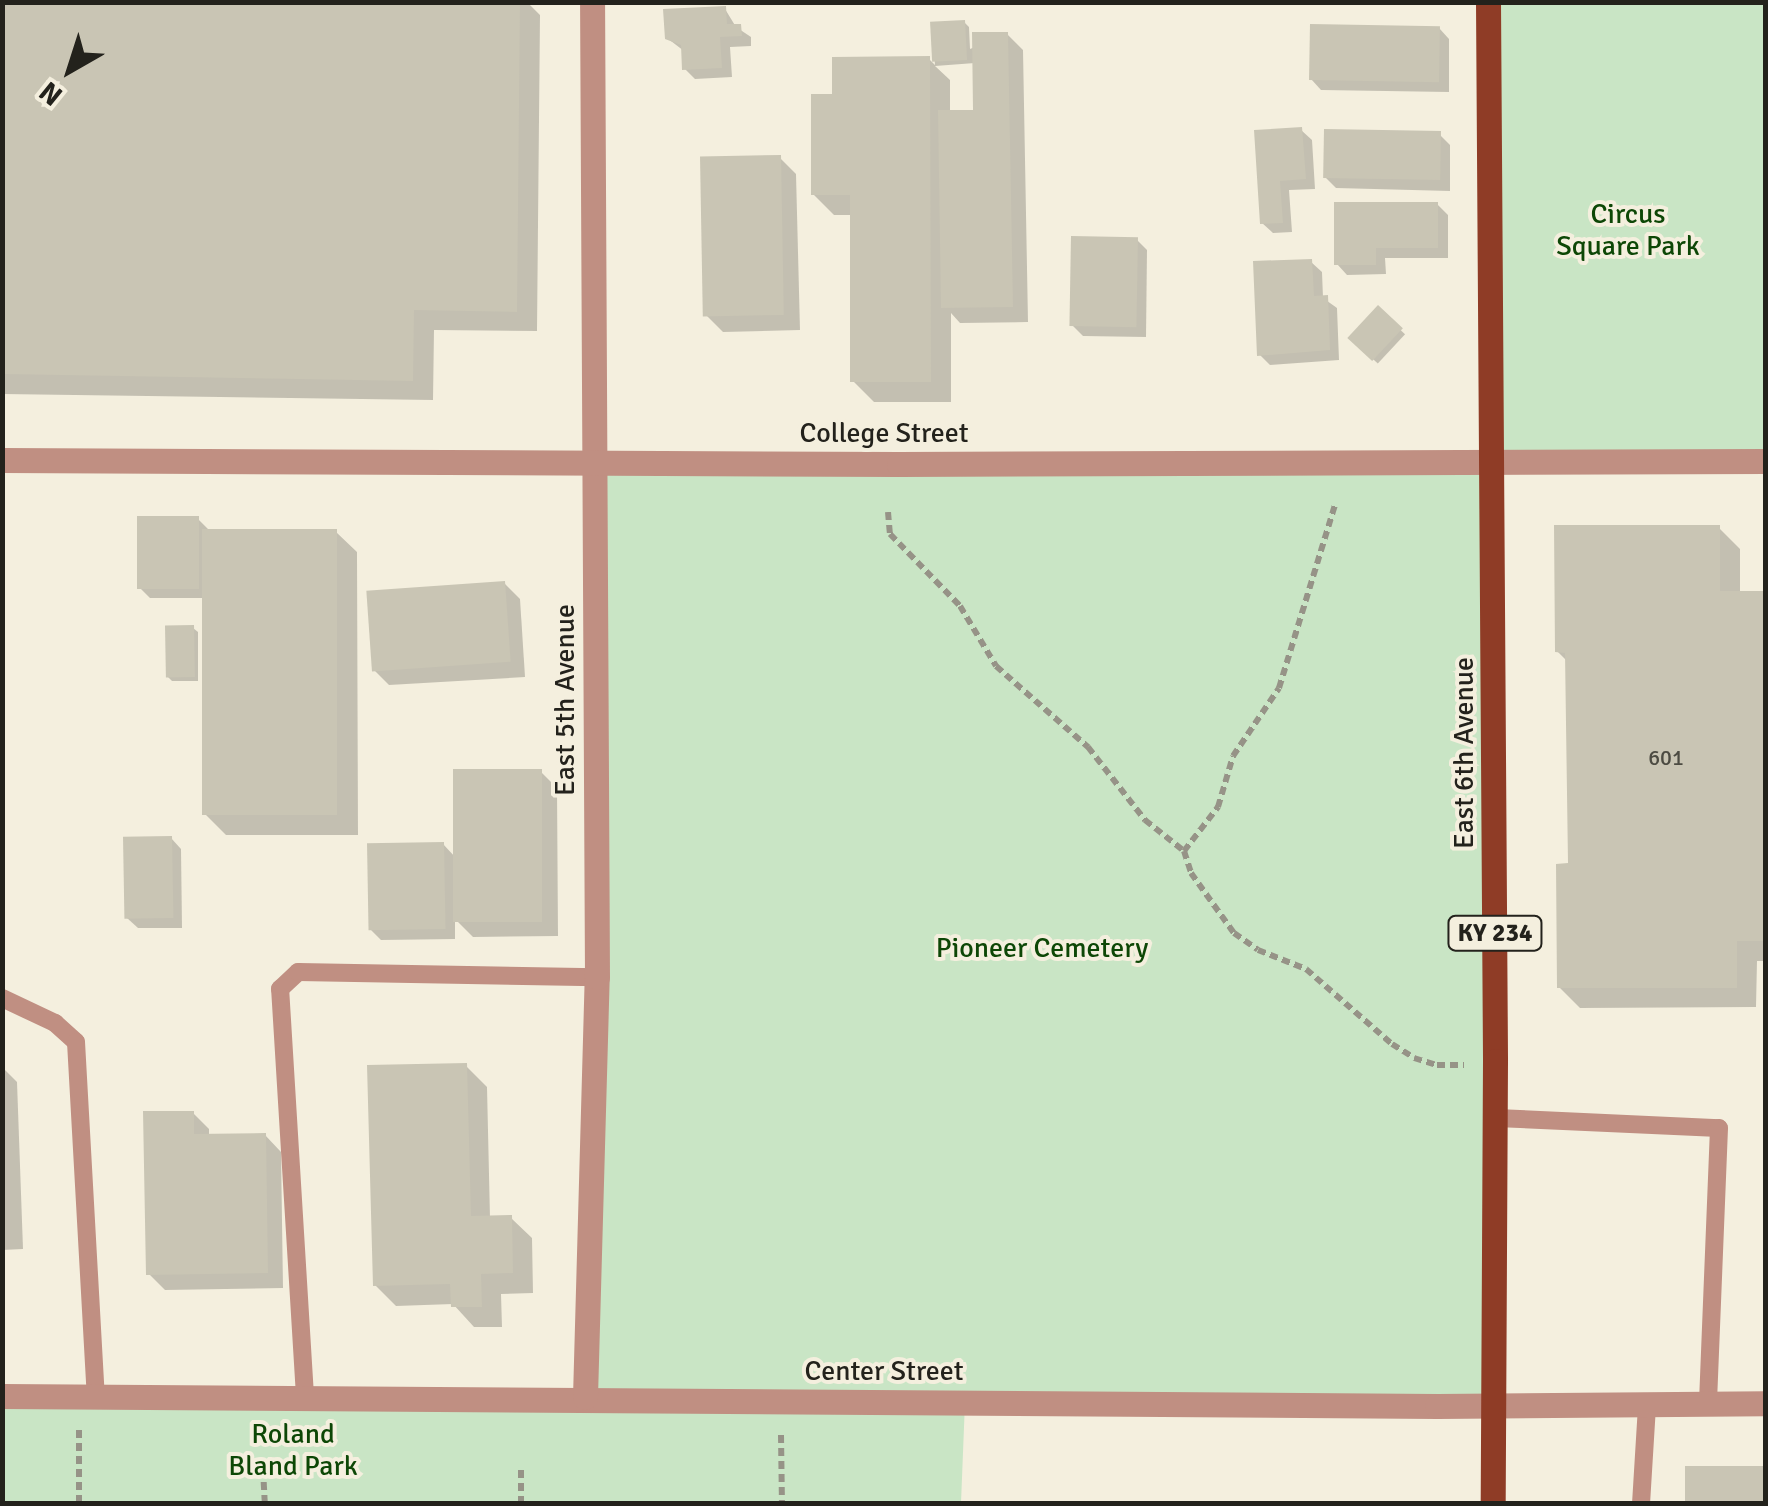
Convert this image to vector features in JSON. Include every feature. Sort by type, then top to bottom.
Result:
[{"type":"main road","name":"East 6th Avenue","points":[[1488,2],[1496,1118],[1493,1504]]},
{"type":"street","name":"East 5th Avenue","points":[[585,1397],[597,977],[592,2]]},
{"type":"street","name":"College Street","points":[[2,460],[899,464],[1766,461]]},
{"type":"street","name":"Center Street","points":[[2,1396],[1496,1405],[1766,1403]]},
{"type":"lane","points":[[305,1396],[280,989],[298,972],[597,977]]},
{"type":"lane","points":[[2,998],[54,1022],[76,1042],[87,1396]]},
{"type":"lane","points":[[1496,1118],[1719,1128],[1708,1404]]},
{"type":"lane","points":[[1641,1504],[1646,1404]]},
{"type":"path","points":[[1184,851],[1218,806],[1238,746],[1279,688],[1336,505]]},
{"type":"path","points":[[888,512],[890,534],[960,606],[996,666],[1088,746],[1145,820],[1184,851],[1191,873],[1234,933],[1258,950],[1306,969],[1392,1044],[1414,1058],[1437,1065],[1465,1065]]},
{"type":"path","points":[[78,1504],[87,1396]]},
{"type":"path","points":[[780,1400],[782,1504]]},
{"type":"path","points":[[521,1468],[521,1504]]},
{"type":"path","points":[[263,1469],[265,1504]]},
{"type":"green space","name":"Pioneer Cemetery","points":[[1489,3],[1765,3],[1765,458],[1494,461],[1496,1412],[965,1402],[961,1503],[3,1504],[3,1396],[585,1397],[593,460],[1492,461]]},
{"type":"building","points":[[2,2],[520,2],[517,312],[414,310],[413,381],[2,374]]},
{"type":"building","points":[[726,6],[727,24],[741,24],[742,36],[720,37],[722,68],[682,70],[681,45],[665,39],[663,9]]},
{"type":"building","points":[[965,20],[967,60],[932,62],[930,22]]},
{"type":"building","points":[[1310,24],[1440,26],[1439,82],[1309,80]]},
{"type":"building","points":[[972,32],[1008,32],[1013,307],[941,308],[938,110],[973,110]]},
{"type":"building","points":[[930,56],[931,382],[850,382],[850,195],[811,195],[811,94],[832,94],[832,57]]},
{"type":"building","points":[[1302,127],[1306,179],[1280,181],[1283,223],[1260,224],[1254,130]]},
{"type":"building","points":[[1324,129],[1441,131],[1440,180],[1323,178]]},
{"type":"building","points":[[781,155],[784,315],[703,316],[700,156]]},
{"type":"building","points":[[1334,202],[1438,202],[1438,248],[1376,248],[1376,265],[1334,265]]},
{"type":"building","points":[[1071,236],[1138,237],[1136,327],[1069,326]]},
{"type":"building","points":[[1312,259],[1314,296],[1328,295],[1330,350],[1257,356],[1253,261]]},
{"type":"building","points":[[1378,305],[1403,328],[1372,361],[1347,338]]},
{"type":"building","points":[[137,516],[199,516],[199,589],[137,589]]},
{"type":"building","points":[[1554,525],[1720,525],[1720,591],[1766,591],[1766,941],[1737,941],[1737,988],[1557,988],[1556,864],[1568,863],[1565,653],[1555,652]]},
{"type":"building","points":[[202,529],[337,529],[337,815],[202,815]]},
{"type":"building","points":[[505,581],[511,662],[372,671],[366,591]]},
{"type":"building","points":[[194,625],[195,677],[166,677],[165,626]]},
{"type":"building","points":[[453,769],[542,769],[542,922],[453,922]]},
{"type":"building","points":[[172,836],[173,918],[124,919],[123,837]]},
{"type":"building","points":[[444,842],[446,929],[369,930],[367,843]]},
{"type":"building","points":[[467,1063],[471,1216],[512,1215],[513,1273],[481,1274],[482,1307],[451,1307],[450,1284],[373,1286],[367,1065]]},
{"type":"building","points":[[143,1111],[194,1111],[194,1134],[266,1133],[268,1273],[146,1275]]},
{"type":"building","points":[[1685,1466],[1766,1466],[1766,1504],[1685,1504]]},
{"type":"park label","name":"Circus Square Park","points":[[1628,230]]},
{"type":"park label","name":"Roland Bland Park","points":[[293,1450]]}]
